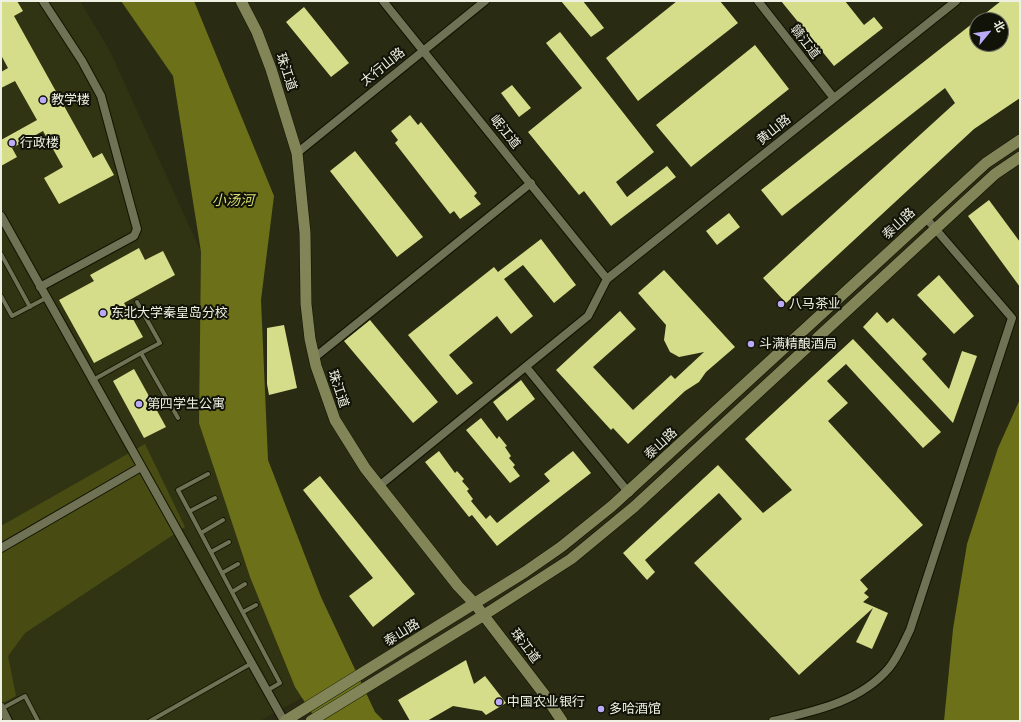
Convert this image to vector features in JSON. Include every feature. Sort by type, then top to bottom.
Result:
[{"type":"street","points":[[40,287],[134,236],[137,229],[101,96],[82,61],[43,1]]},
{"type":"street","name":"珠江道","points":[[241,1],[256,32],[271,69],[296,153],[305,233],[306,304],[314,358],[324,393],[335,420],[349,445],[379,486],[458,586],[484,615],[544,694],[562,721]]},
{"type":"street","name":"岷江道","points":[[383,1],[607,279]]},
{"type":"street","name":"太行山路","points":[[296,153],[484,1]]},
{"type":"street","name":"赣江道","points":[[758,1],[833,98]]},
{"type":"street","name":"黄山路","points":[[607,279],[956,1]]},
{"type":"street","name":"泰山路","points":[[285,721],[475,604],[561,547],[629,493],[986,163],[1020,140]]},
{"type":"street","points":[[311,721],[484,615],[571,559],[634,507],[995,174],[1020,157]]},
{"type":"street","points":[[314,358],[531,183]]},
{"type":"street","points":[[1,216],[285,721]]},
{"type":"street","points":[[773,721],[834,705],[866,690],[890,667],[910,630],[1012,318],[926,218]]},
{"type":"street","points":[[379,486],[588,316],[607,279]]},
{"type":"street","points":[[526,367],[629,493]]},
{"type":"street","points":[[1,548],[141,467]]},
{"type":"street","points":[[1,708],[8,721]]},
{"type":"lane","points":[[1,254],[30,307]]},
{"type":"lane","points":[[1,296],[12,316],[46,298]]},
{"type":"lane","points":[[93,380],[160,343],[137,302]]},
{"type":"lane","points":[[141,353],[178,418]]},
{"type":"lane","points":[[208,474],[178,490],[280,683],[268,690]]},
{"type":"lane","points":[[190,511],[215,498]]},
{"type":"lane","points":[[201,533],[223,520]]},
{"type":"lane","points":[[211,552],[229,542]]},
{"type":"lane","points":[[222,573],[238,564]]},
{"type":"lane","points":[[232,592],[245,584]]},
{"type":"lane","points":[[243,612],[256,605]]},
{"type":"lane","points":[[150,721],[252,663]]},
{"type":"lane","points":[[1,708],[24,696],[38,721]]},
{"type":"shaded area","name":"东北大学秦皇岛分校","points":[[1,1],[80,1],[110,51],[202,254],[307,695],[260,721],[1,721]]},
{"type":"shaded area","points":[[145,444],[185,527],[25,633],[8,656],[16,696],[1,704],[1,526]]},
{"type":"water","name":"小汤河","points":[[121,1],[194,1],[274,196],[261,300],[268,460],[321,597],[375,712],[384,721],[317,721],[295,687],[250,577],[199,423],[201,252],[173,76]]},
{"type":"water","points":[[1020,399],[1020,721],[944,721],[953,629],[967,544],[998,448]]},
{"type":"building","name":"教学楼","points":[[1,1],[17,1],[23,11],[14,16],[93,158],[102,153],[114,175],[59,204],[44,178],[63,167],[43,131],[12,148],[17,157],[1,166],[1,140],[37,120],[15,81],[1,88],[1,72],[8,68],[1,55]]},
{"type":"building","points":[[561,1],[583,1],[604,28],[591,37]]},
{"type":"building","points":[[677,1],[720,1],[738,23],[638,101],[606,58]]},
{"type":"building","points":[[781,1],[845,1],[864,25],[874,17],[883,28],[834,66]]},
{"type":"building","points":[[1001,1],[1020,1],[1020,98],[974,129],[786,303],[763,278],[955,103],[945,88],[782,216],[761,190],[969,26],[969,52],[1009,52],[1009,12],[987,12]]},
{"type":"building","points":[[304,7],[349,63],[331,77],[286,22]]},
{"type":"building","points":[[560,32],[654,152],[616,182],[627,197],[667,166],[676,177],[611,226],[584,191],[579,195],[528,132],[582,88],[546,43]]},
{"type":"building","points":[[755,45],[789,89],[691,167],[656,125]]},
{"type":"building","points":[[512,85],[531,108],[519,117],[501,93]]},
{"type":"building","points":[[410,115],[418,125],[421,122],[477,193],[474,196],[481,204],[460,219],[454,211],[450,214],[395,143],[398,140],[391,131]]},
{"type":"building","points":[[355,151],[423,237],[397,257],[330,171]]},
{"type":"building","points":[[989,200],[1020,242],[1020,287],[968,216]]},
{"type":"building","points":[[729,213],[740,227],[717,245],[706,231]]},
{"type":"building","points":[[541,239],[576,285],[554,303],[523,265],[504,279],[533,316],[511,334],[497,316],[449,355],[473,383],[457,395],[408,335],[494,267],[498,272]]},
{"type":"building","points":[[139,248],[145,260],[163,251],[175,275],[124,303],[143,337],[94,363],[59,300],[94,281],[90,275]]},
{"type":"building","points":[[664,270],[735,347],[706,372],[699,382],[685,391],[628,444],[613,428],[611,430],[556,370],[620,311],[636,329],[593,367],[633,410],[671,375],[675,379],[704,352],[679,357],[670,352],[664,340],[666,325],[638,293]]},
{"type":"building","points":[[939,275],[974,316],[954,334],[917,295]]},
{"type":"building","points":[[877,312],[887,323],[893,318],[927,354],[922,359],[949,389],[962,351],[977,356],[953,423],[863,327]]},
{"type":"building","points":[[370,320],[438,402],[413,423],[344,341]]},
{"type":"building","points":[[284,325],[297,388],[269,395],[267,384],[267,328]]},
{"type":"building","points":[[853,339],[941,432],[923,448],[846,364],[827,381],[848,403],[828,421],[923,525],[860,580],[868,589],[864,593],[869,597],[863,602],[888,613],[872,649],[856,642],[873,608],[799,675],[694,563],[742,519],[719,493],[645,560],[655,572],[647,580],[623,553],[718,465],[763,513],[792,490],[745,439]]},
{"type":"building","name":"第四学生公寓","points":[[134,369],[166,427],[144,438],[113,381]]},
{"type":"building","points":[[521,380],[535,399],[507,421],[493,402]]},
{"type":"building","points":[[481,418],[497,439],[499,436],[507,446],[505,447],[511,456],[509,458],[515,465],[513,467],[520,476],[510,483],[466,430]]},
{"type":"building","points":[[439,451],[455,473],[457,471],[464,479],[462,481],[469,489],[467,491],[473,499],[471,501],[486,519],[490,515],[497,523],[550,481],[544,474],[573,451],[591,473],[497,546],[472,515],[469,517],[425,462]]},
{"type":"building","points":[[320,476],[415,594],[373,627],[349,596],[373,578],[303,490]]},
{"type":"building","points":[[466,660],[474,684],[485,676],[506,703],[486,715],[482,711],[453,706],[427,721],[410,721],[398,700]]},
{"type":"place","name":"教学楼","points":[[43,100]]},
{"type":"place","name":"行政楼","points":[[12,143]]},
{"type":"place","name":"八马茶业","points":[[781,304]]},
{"type":"place","name":"东北大学秦皇岛分校","points":[[103,313]]},
{"type":"place","name":"斗满精酿酒局","points":[[751,344]]},
{"type":"place","name":"第四学生公寓","points":[[139,404]]},
{"type":"place","name":"中国农业银行","points":[[499,702]]},
{"type":"place","name":"多哈酒馆","points":[[601,709]]}]
